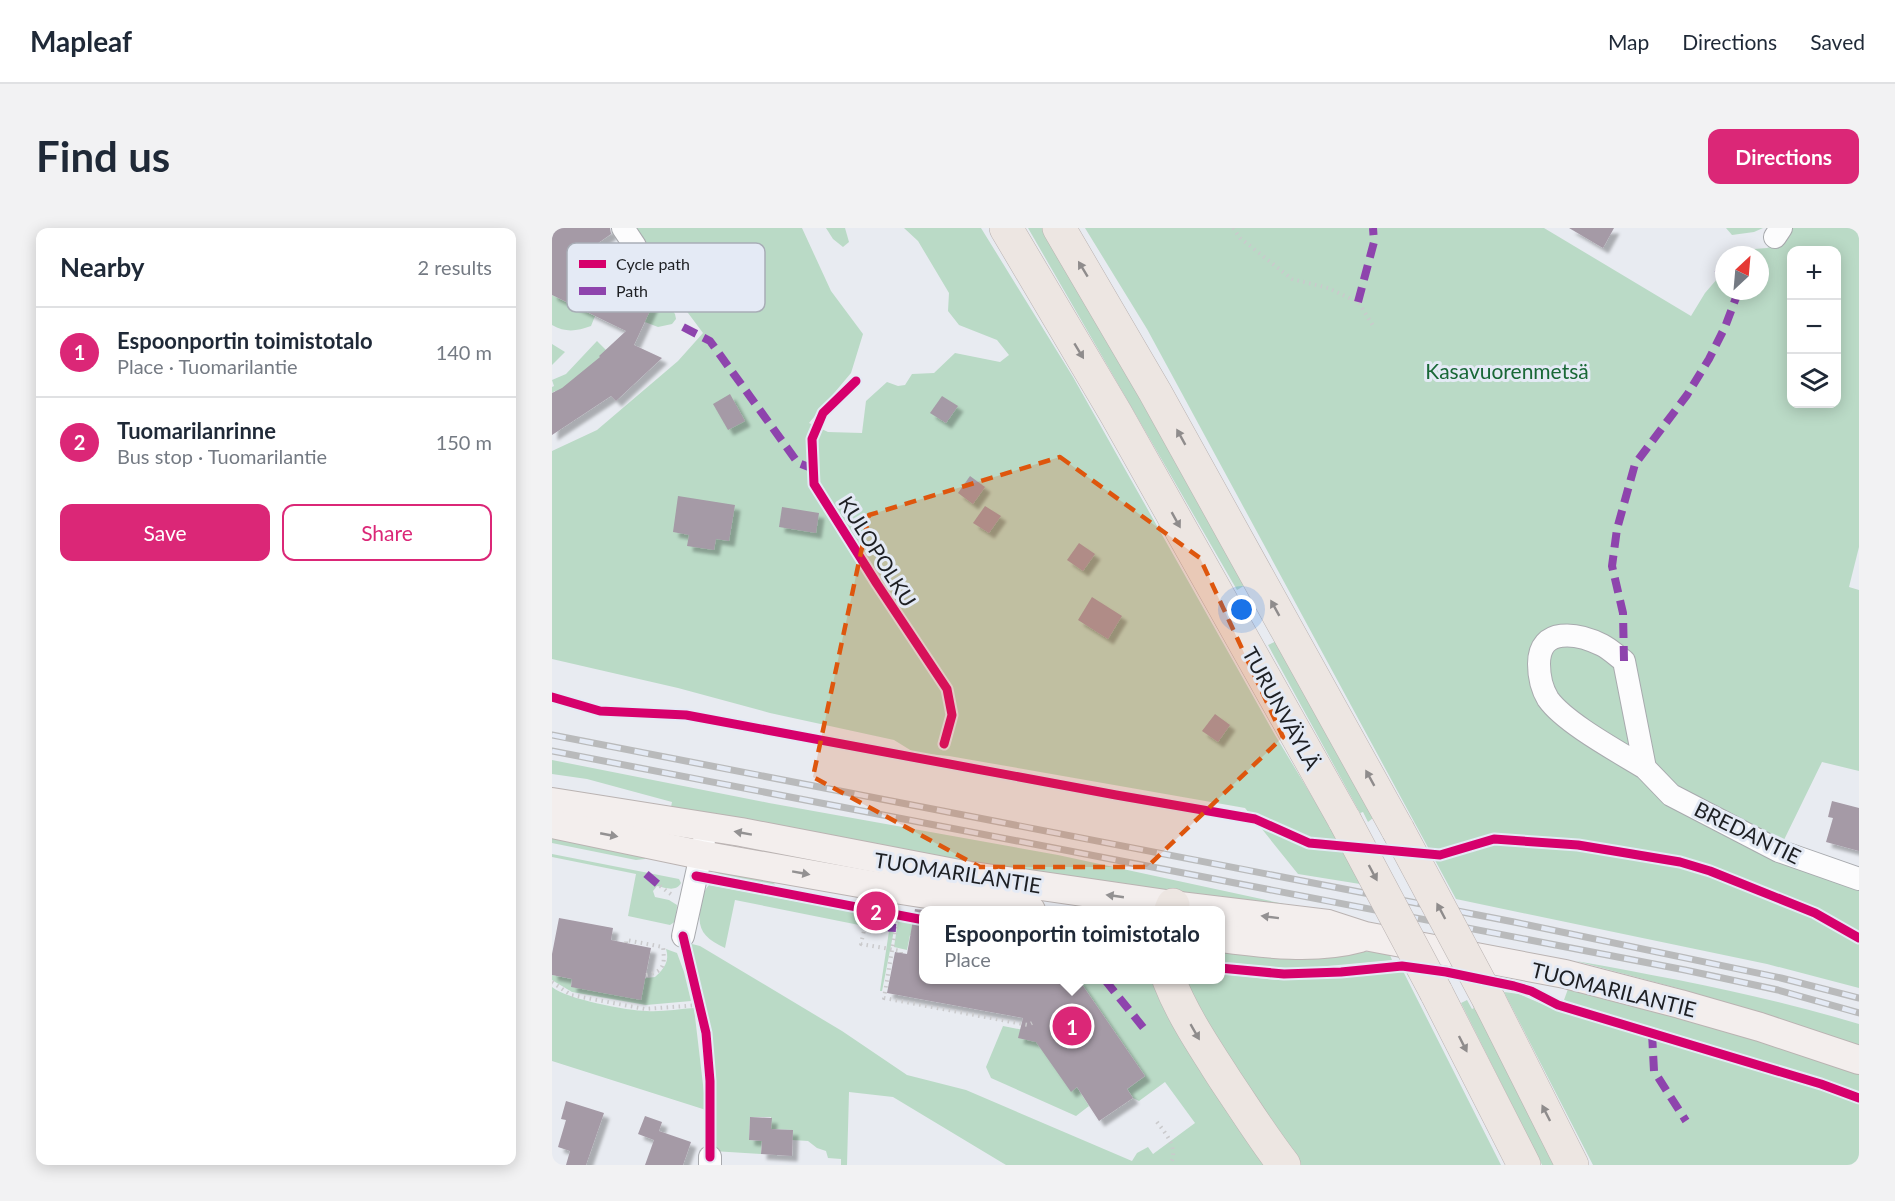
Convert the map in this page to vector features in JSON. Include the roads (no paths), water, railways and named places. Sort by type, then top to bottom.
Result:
[{"type":"highway","name":"TURUNVÄYLÄ","points":[[1006,228],[1116,414],[1345,821],[1524,1165]]},
{"type":"highway","name":"TURUNVÄYLÄ","points":[[1059,228],[1155,392],[1398,830],[1489,1000],[1572,1165]]},
{"type":"highway","points":[[1171,984],[1196,1035],[1264,1139],[1284,1165]]},
{"type":"main road","name":"TUOMARILANTIE","points":[[552,802],[706,826],[959,874],[1159,906]]},
{"type":"main road","name":"TUOMARILANTIE","points":[[552,824],[701,855],[1005,906]]},
{"type":"main road","name":"TUOMARILANTIE","points":[[1225,913],[1328,924],[1365,936],[1576,977],[1760,1027],[1859,1060]]},
{"type":"main road","name":"TUOMARILANTIE","points":[[1225,939],[1269,945],[1343,943],[1365,936]]},
{"type":"street","name":"BREDANTIE","points":[[1646,768],[1624,661],[1604,645],[1575,635],[1554,636],[1546,642],[1539,656],[1539,673],[1548,699],[1572,722],[1646,768],[1671,795],[1779,851],[1859,879]]},
{"type":"street","points":[[674,938],[701,855],[706,826]]},
{"type":"railway","points":[[552,735],[1514,922],[1781,978],[1859,998]]},
{"type":"railway","points":[[552,751],[1685,970],[1778,990],[1859,1013]]},
{"type":"place","name":"Tuomarilanrinne","points":[[876,911]]},
{"type":"place","name":"Espoonportin toimistotalo","points":[[1072,1026]]},
{"type":"park label","name":"Kasavuorenmetsä","points":[[1507,370]]}]
